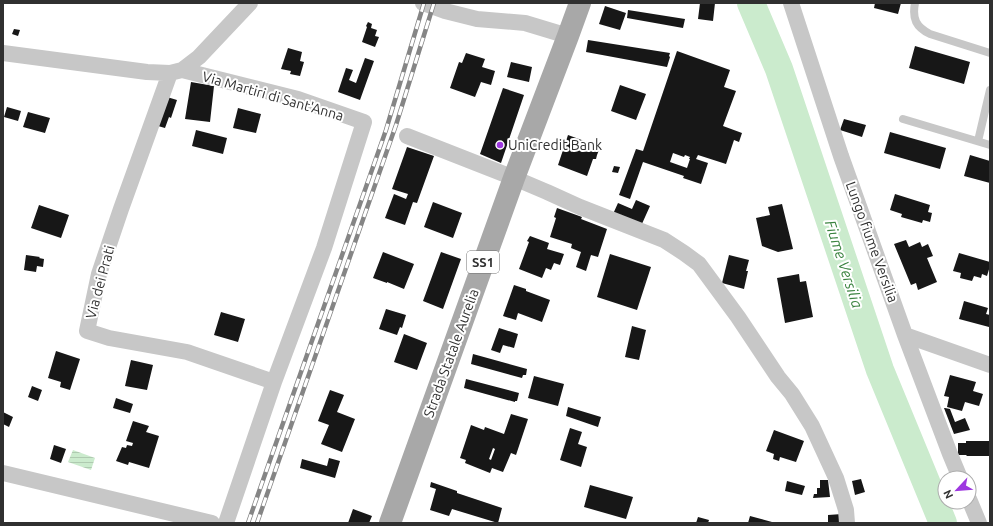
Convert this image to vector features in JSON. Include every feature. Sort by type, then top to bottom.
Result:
[{"type":"main road","name":"Strada Statale Aurelia","points":[[390,523],[514,178],[580,3]]},
{"type":"street","name":"Via Martiri di Sant'Anna","points":[[176,71],[199,58],[250,3]]},
{"type":"street","points":[[423,3],[445,11],[477,19],[525,23],[568,36]]},
{"type":"street","name":"Lungo fiume Versilia","points":[[791,3],[841,156],[905,335],[957,470]]},
{"type":"street","name":"Via Martiri di Sant'Anna","points":[[3,53],[147,72],[176,71],[298,99],[364,122],[324,248],[274,382]]},
{"type":"street","name":"Via dei Prati","points":[[176,71],[121,209],[99,274],[88,331],[109,338],[187,352],[274,382]]},
{"type":"street","points":[[407,136],[514,178],[580,207],[664,240],[699,264],[738,317],[778,377],[792,394],[812,426],[836,478],[846,510],[847,523]]},
{"type":"street","points":[[905,335],[990,365]]},
{"type":"street","points":[[226,523],[274,382]]},
{"type":"street","points":[[3,473],[212,523]]},
{"type":"street","points":[[974,510],[979,523]]},
{"type":"lane","points":[[915,3],[913,12],[916,22],[922,30],[930,34],[990,53]]},
{"type":"lane","points":[[978,141],[990,90]]},
{"type":"lane","points":[[903,119],[990,145]]},
{"type":"shaded area","points":[[73,450],[95,458],[91,470],[68,462]]},
{"type":"building","points":[[700,3],[715,3],[713,21],[698,19]]},
{"type":"building","points":[[875,3],[901,3],[898,14],[874,8]]},
{"type":"building","points":[[605,6],[626,13],[620,30],[599,24]]},
{"type":"building","points":[[628,10],[685,19],[683,28],[627,18]]},
{"type":"building","points":[[368,22],[372,24],[371,28],[377,30],[375,36],[379,37],[375,47],[362,42]]},
{"type":"building","points":[[14,29],[20,30],[18,36],[12,34]]},
{"type":"building","points":[[588,40],[670,53],[670,57],[667,67],[586,52]]},
{"type":"building","points":[[915,46],[970,62],[964,84],[909,68]]},
{"type":"building","points":[[288,48],[302,52],[300,61],[304,62],[300,76],[290,74],[291,71],[281,69]]},
{"type":"building","points":[[677,51],[730,70],[724,87],[736,91],[723,126],[742,133],[739,142],[734,140],[726,164],[698,155],[696,159],[708,163],[701,184],[683,178],[684,176],[643,162],[630,199],[619,195],[636,149],[643,151]],"holes":[[[673,153],[684,157],[685,155],[690,157],[687,168],[670,162]]]},
{"type":"building","points":[[466,53],[485,59],[482,67],[495,71],[491,85],[481,82],[475,97],[450,88],[459,62],[462,63]]},
{"type":"building","points":[[365,58],[374,61],[360,100],[338,92],[346,68],[353,70],[349,80],[356,83]]},
{"type":"building","points":[[511,62],[532,67],[529,82],[507,77]]},
{"type":"building","points":[[191,82],[214,86],[210,122],[185,119]]},
{"type":"building","points":[[620,85],[646,94],[636,120],[611,111]]},
{"type":"building","points":[[503,88],[524,95],[501,163],[480,154]]},
{"type":"building","points":[[167,97],[177,100],[171,118],[169,117],[165,128],[158,126]]},
{"type":"building","points":[[7,107],[21,111],[18,121],[4,117]]},
{"type":"building","points":[[238,108],[261,114],[256,133],[233,128]]},
{"type":"building","points":[[28,112],[50,118],[45,133],[23,127]]},
{"type":"building","points":[[844,119],[866,125],[862,137],[840,130]]},
{"type":"building","points":[[196,130],[227,138],[223,154],[192,146]]},
{"type":"building","points":[[890,132],[946,148],[940,169],[884,153]]},
{"type":"building","points":[[568,135],[598,146],[597,149],[599,150],[596,159],[593,159],[587,176],[558,165]]},
{"type":"building","points":[[407,147],[434,156],[417,203],[413,202],[405,225],[385,218],[394,194],[406,199],[408,194],[392,189]]},
{"type":"building","points":[[970,155],[990,161],[990,183],[964,176]]},
{"type":"building","points":[[614,166],[620,167],[618,173],[612,172]]},
{"type":"building","points":[[895,194],[930,205],[928,212],[932,213],[930,222],[923,220],[922,223],[901,217],[902,214],[890,210]]},
{"type":"building","points":[[636,200],[650,206],[641,226],[613,214],[618,203],[632,209]]},
{"type":"building","points":[[433,202],[462,213],[453,238],[424,227]]},
{"type":"building","points":[[782,204],[793,249],[778,252],[762,246],[756,218],[770,215],[768,207]]},
{"type":"building","points":[[39,205],[69,215],[61,238],[31,228]]},
{"type":"building","points":[[557,208],[582,217],[581,219],[607,229],[598,257],[591,255],[586,271],[576,267],[581,252],[571,248],[572,244],[550,237],[556,218],[554,217]]},
{"type":"building","points":[[530,236],[549,243],[547,249],[564,254],[560,265],[554,263],[551,270],[546,268],[542,278],[519,269],[529,242],[527,241]]},
{"type":"building","points":[[906,240],[909,247],[920,242],[922,247],[928,244],[933,256],[927,258],[937,282],[918,290],[916,283],[911,285],[894,244]]},
{"type":"building","points":[[383,252],[414,264],[404,289],[373,278]]},
{"type":"building","points":[[441,252],[461,259],[443,309],[423,301]]},
{"type":"building","points":[[959,253],[990,262],[987,276],[982,274],[981,278],[974,276],[972,281],[960,278],[961,273],[953,271]]},
{"type":"building","points":[[610,254],[651,267],[637,310],[597,297]]},
{"type":"building","points":[[26,255],[44,259],[43,267],[37,266],[36,272],[24,270]]},
{"type":"building","points":[[729,255],[749,260],[744,289],[722,283]]},
{"type":"building","points":[[799,274],[800,282],[806,281],[813,317],[785,323],[777,278]]},
{"type":"building","points":[[514,285],[550,300],[542,322],[518,313],[516,320],[503,316]]},
{"type":"building","points":[[964,301],[988,308],[986,314],[990,315],[989,327],[959,319]]},
{"type":"building","points":[[386,309],[406,315],[402,328],[400,327],[397,335],[379,329]]},
{"type":"building","points":[[221,312],[245,319],[238,342],[214,335]]},
{"type":"building","points":[[632,326],[646,330],[639,360],[625,357]]},
{"type":"building","points":[[499,328],[518,334],[514,348],[503,345],[500,353],[491,350]]},
{"type":"building","points":[[404,334],[427,343],[417,370],[394,362]]},
{"type":"building","points":[[56,351],[80,359],[70,390],[60,387],[61,382],[48,378]]},
{"type":"building","points":[[473,354],[527,369],[526,375],[523,375],[522,378],[471,364]]},
{"type":"building","points":[[131,360],[153,365],[147,390],[125,386]]},
{"type":"building","points":[[950,375],[976,382],[973,391],[983,394],[979,406],[965,402],[962,411],[947,407],[949,397],[944,396]]},
{"type":"building","points":[[534,376],[564,384],[558,406],[528,398]]},
{"type":"building","points":[[466,379],[519,393],[517,401],[515,402],[464,388]]},
{"type":"building","points":[[32,386],[42,390],[38,401],[28,397]]},
{"type":"building","points":[[330,390],[344,395],[337,412],[355,419],[342,452],[321,444],[329,425],[318,421]]},
{"type":"building","points":[[116,398],[133,404],[130,413],[113,408]]},
{"type":"building","points":[[568,407],[601,417],[598,427],[566,416]]},
{"type":"building","points":[[944,408],[950,409],[955,422],[965,418],[970,430],[954,434]]},
{"type":"building","points":[[3,412],[13,417],[9,427],[3,424]]},
{"type":"building","points":[[511,414],[528,419],[516,455],[511,453],[503,472],[492,468],[490,473],[465,463],[466,460],[460,458],[471,425],[484,430],[485,427],[504,434]],"holes":[[[493,448],[495,449],[491,460],[489,459]]]},
{"type":"building","points":[[133,421],[149,426],[146,432],[159,436],[149,468],[129,462],[128,465],[116,461],[122,447],[126,448],[127,445],[132,446],[133,443],[126,441]]},
{"type":"building","points":[[570,428],[582,432],[578,444],[587,447],[581,467],[560,460]]},
{"type":"building","points":[[774,430],[804,441],[796,462],[780,457],[779,461],[773,459],[774,454],[766,451]]},
{"type":"building","points":[[966,441],[990,441],[990,456],[958,455],[958,443],[966,443]]},
{"type":"building","points":[[54,445],[66,449],[61,463],[50,459]]},
{"type":"building","points":[[329,458],[340,461],[335,478],[300,468],[302,459],[327,466]]},
{"type":"building","points":[[861,479],[865,492],[855,495],[852,481]]},
{"type":"building","points":[[820,480],[828,480],[830,497],[813,498],[814,494],[817,494],[817,488],[820,488]]},
{"type":"building","points":[[787,481],[805,486],[802,495],[785,491]]},
{"type":"building","points":[[431,482],[457,491],[457,493],[502,508],[498,523],[452,509],[449,516],[430,510],[436,489],[430,487]]},
{"type":"building","points":[[590,485],[633,497],[626,519],[584,507]]},
{"type":"building","points":[[353,509],[372,516],[369,523],[348,523]]},
{"type":"building","points":[[842,514],[842,523],[828,523],[828,515]]},
{"type":"building","points":[[750,516],[772,522],[772,523],[748,523]]},
{"type":"building","points":[[698,517],[709,520],[708,523],[696,523]]},
{"type":"waterway","name":"Fiume Versilia","points":[[751,3],[779,69],[880,370],[943,523]]},
{"type":"railway","points":[[248,523],[386,130],[424,3]]},
{"type":"railway","points":[[257,523],[396,125],[434,3]]},
{"type":"place","name":"UniCredit Bank","points":[[500,145]]}]
